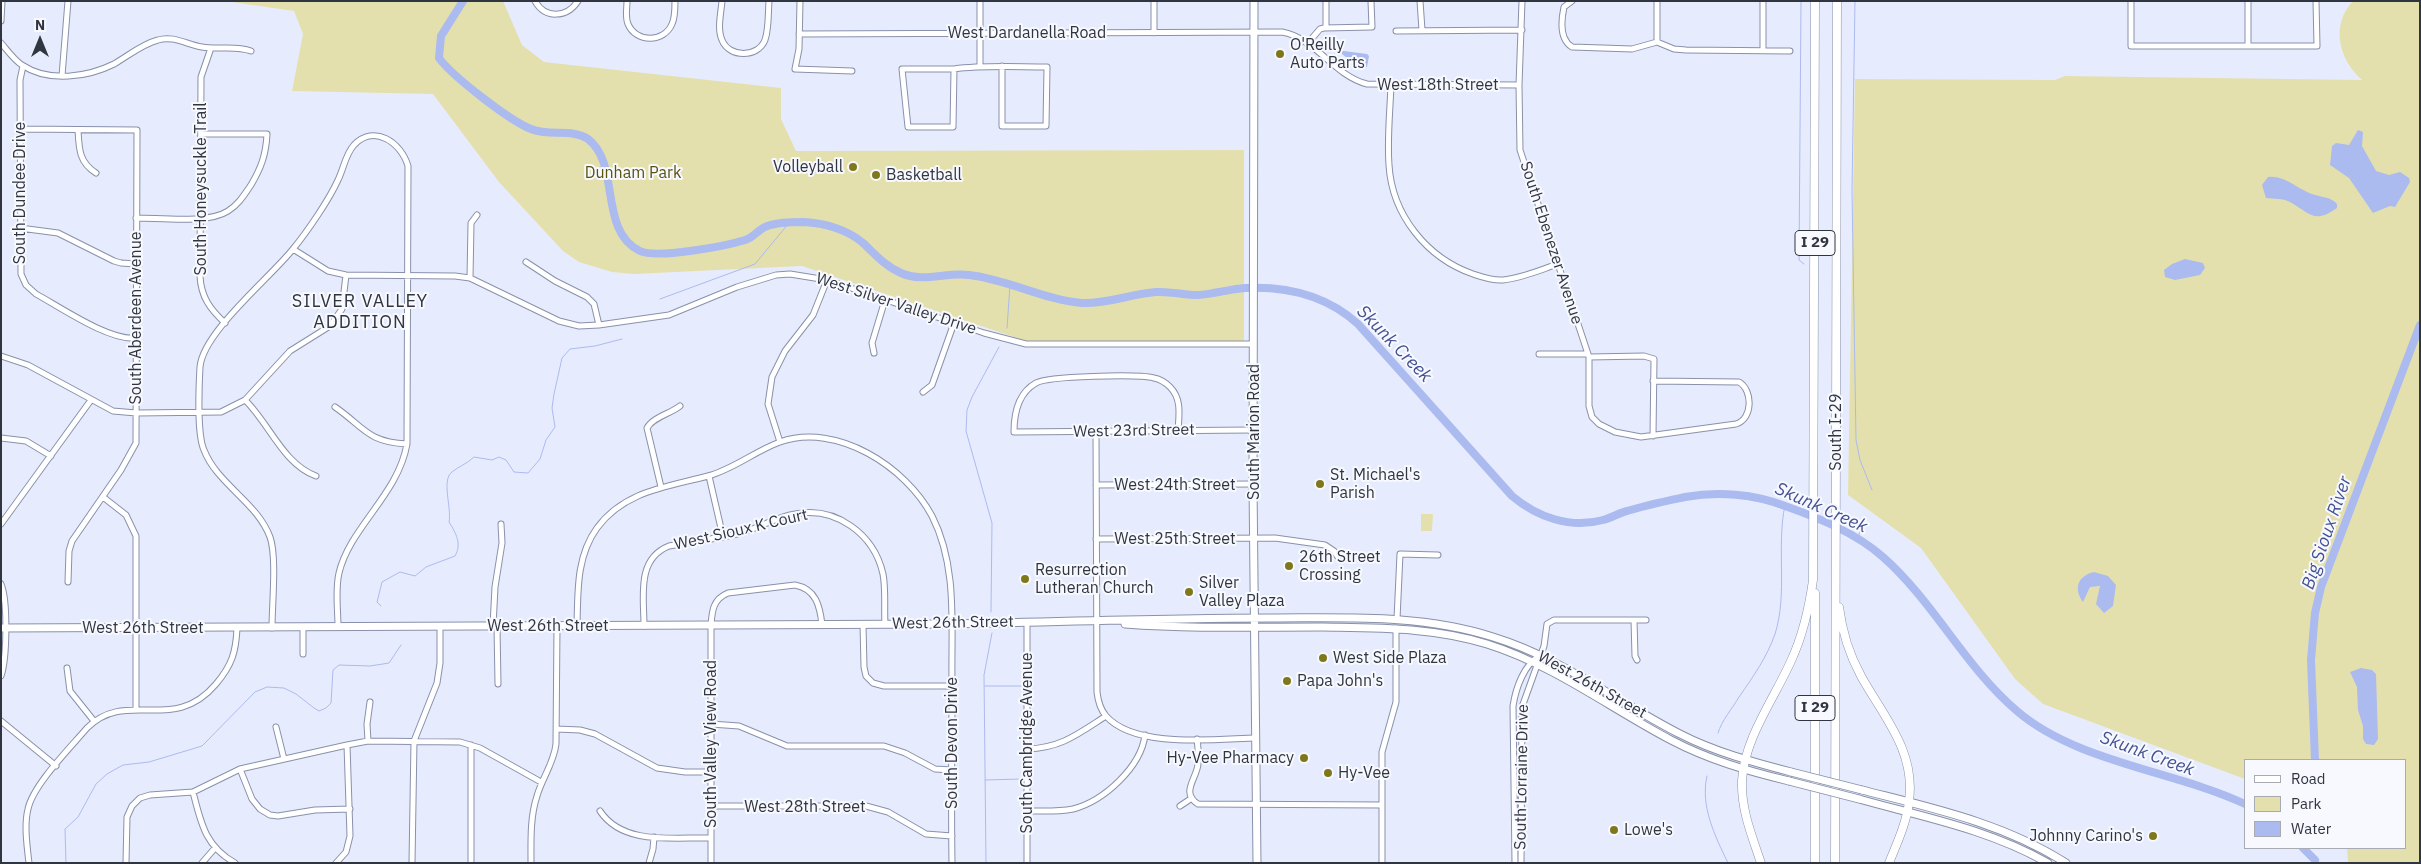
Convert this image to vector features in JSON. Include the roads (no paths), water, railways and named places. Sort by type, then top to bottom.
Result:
[{"type":"highway","name":"South I-29","points":[[1815,863],[1816,1]]},
{"type":"highway","name":"South I-29","points":[[1835,863],[1838,3]]},
{"type":"highway","points":[[1761,863],[1744,809],[1743,770],[1750,745],[1801,639],[1811,595],[1814,550]]},
{"type":"highway","points":[[1836,560],[1838,603],[1846,642],[1861,676],[1900,742],[1909,772],[1908,812],[1889,863]]},
{"type":"main road","name":"South Marion Road","points":[[1254,1],[1253,484],[1256,863]]},
{"type":"main road","name":"West 26th Street","points":[[3,628],[951,624],[1096,622],[1160,618],[1397,619],[1429,622],[1469,630],[1541,654],[1678,734],[1745,760],[1991,826],[2034,845],[2066,863]]},
{"type":"main road","points":[[1322,627],[1348,623],[1392,623],[1397,619]]},
{"type":"main road","name":"West 26th Street","points":[[1096,622],[1169,627],[1396,628],[1472,640],[1534,662],[1673,741],[1743,770],[1982,832],[2048,863]]},
{"type":"main road","points":[[1396,628],[1399,625],[1408,623],[1469,630]]},
{"type":"street","points":[[1,21],[2,1]]},
{"type":"street","points":[[62,76],[68,1]]},
{"type":"street","points":[[535,1],[543,10],[555,14],[566,13],[578,1]]},
{"type":"street","points":[[627,1],[626,18],[630,27],[635,34],[648,39],[663,35],[670,28],[673,22],[675,1]]},
{"type":"street","points":[[722,1],[720,30],[722,41],[731,51],[741,54],[751,53],[763,44],[767,33],[769,1]]},
{"type":"street","points":[[800,1],[800,34],[795,69],[852,71]]},
{"type":"street","points":[[980,1],[980,66]]},
{"type":"street","points":[[1154,1],[1154,33]]},
{"type":"street","points":[[1326,1],[1326,28]]},
{"type":"street","points":[[1307,44],[1320,29],[1372,27],[1372,1]]},
{"type":"street","points":[[1420,1],[1422,30]]},
{"type":"street","name":"South Ebenezer Avenue","points":[[1522,1],[1519,85],[1520,150],[1588,355],[1589,406],[1596,422],[1622,434],[1653,436],[1736,424],[1745,419],[1748,409],[1748,393],[1739,382],[1653,381]]},
{"type":"street","points":[[1572,1],[1565,4],[1563,10],[1563,36],[1569,46],[1585,49],[1621,49],[1641,48],[1657,42],[1674,49],[1686,50],[1790,51]]},
{"type":"street","points":[[1657,1],[1657,42]]},
{"type":"street","points":[[1763,1],[1763,50]]},
{"type":"street","points":[[2131,1],[2131,46],[2317,46],[2316,1]]},
{"type":"street","points":[[2248,1],[2248,46]]},
{"type":"street","points":[[1396,31],[1522,30]]},
{"type":"street","name":"West Dardanella Road","points":[[800,34],[1254,32]]},
{"type":"street","name":"West 18th Street","points":[[1254,32],[1288,33],[1307,44],[1351,78],[1361,83],[1391,85],[1519,85]]},
{"type":"street","points":[[1,43],[23,66],[49,75],[62,76],[93,73],[158,40],[172,38],[211,48],[243,48],[252,51]]},
{"type":"street","name":"South Honeysuckle Trail","points":[[211,48],[201,77],[201,290],[210,307],[225,323]]},
{"type":"street","name":"South Dundee Drive","points":[[23,66],[20,80],[20,269],[30,289],[109,334],[122,338],[136,338]]},
{"type":"street","points":[[954,69],[953,127],[908,127],[902,69],[954,69],[980,66],[1002,66],[1047,67],[1046,126],[1002,126],[1002,66]]},
{"type":"street","points":[[1391,85],[1389,166],[1396,200],[1402,215],[1414,232],[1446,261],[1484,277],[1502,280],[1558,264]]},
{"type":"street","points":[[20,130],[78,130],[81,158],[88,168],[96,173]]},
{"type":"street","name":"South Aberdeen Avenue","points":[[68,582],[69,551],[72,541],[132,454],[136,437],[137,130],[78,130]]},
{"type":"street","points":[[136,218],[200,217],[223,214],[243,198],[262,166],[266,152],[267,134],[200,134]]},
{"type":"street","points":[[272,628],[271,540],[262,520],[217,470],[203,449],[201,413],[202,358],[207,346],[225,323],[293,249],[334,187],[352,147],[366,138],[385,138],[400,148],[408,166],[407,444],[400,469],[342,564],[337,584],[338,627]]},
{"type":"street","points":[[470,278],[471,223],[477,215]]},
{"type":"street","points":[[20,228],[58,233],[120,264],[136,264]]},
{"type":"street","name":"West Silver Valley Drive","points":[[293,249],[328,271],[346,275],[455,276],[470,278],[564,323],[579,326],[599,325],[679,312],[737,287],[776,275],[798,274],[827,280],[1010,341],[1026,344],[1254,344]]},
{"type":"street","points":[[526,262],[555,281],[587,297],[594,304],[599,325]]},
{"type":"street","points":[[1,356],[28,365],[113,411],[201,413],[225,411],[245,400],[290,351],[334,323],[340,314],[345,299],[346,275]]},
{"type":"street","points":[[577,626],[578,577],[585,549],[590,538],[604,520],[618,507],[637,495],[661,487],[709,476],[743,462],[780,442],[768,404],[772,377],[785,351],[813,315],[827,280]]},
{"type":"street","points":[[874,353],[872,343],[885,300]]},
{"type":"street","points":[[923,392],[932,385],[954,322]]},
{"type":"street","points":[[1539,354],[1652,358],[1653,436]]},
{"type":"street","name":"West 23rd Street","points":[[1178,430],[1177,398],[1170,387],[1162,382],[1145,377],[1055,378],[1035,383],[1023,394],[1015,412],[1014,432],[1253,430]]},
{"type":"street","points":[[1,524],[91,400]]},
{"type":"street","points":[[245,400],[258,414],[277,443],[301,467],[316,476]]},
{"type":"street","points":[[661,487],[647,428],[651,422],[680,406]]},
{"type":"street","points":[[335,407],[373,438],[407,444]]},
{"type":"street","points":[[1096,432],[1098,701],[1106,716],[1126,730],[1145,736],[1198,739],[1256,738]]},
{"type":"street","points":[[1,438],[30,442],[51,456]]},
{"type":"street","name":"South Devon Drive","points":[[780,442],[814,438],[852,447],[881,462],[910,486],[930,514],[945,547],[950,571],[952,863]]},
{"type":"street","points":[[709,476],[723,537]]},
{"type":"street","name":"West 24th Street","points":[[1096,485],[1253,484]]},
{"type":"street","points":[[102,496],[126,515],[136,536],[136,710]]},
{"type":"street","name":"West Sioux K Court","points":[[644,626],[645,572],[655,554],[669,546],[742,533],[783,517],[818,512],[842,520],[865,538],[876,554],[884,577],[884,624]]},
{"type":"street","points":[[498,684],[495,592],[502,543],[500,524]]},
{"type":"street","name":"West 25th Street","points":[[1096,539],[1275,538],[1325,546],[1334,551],[1338,557]]},
{"type":"street","points":[[1397,619],[1400,554],[1438,555]]},
{"type":"street","points":[[1,584],[5,603],[3,628],[4,665],[1,676]]},
{"type":"street","name":"South Valley View Road","points":[[711,863],[711,625],[714,605],[724,595],[789,585],[806,588],[819,604],[822,625]]},
{"type":"street","points":[[1634,620],[1635,656],[1637,660]]},
{"type":"street","points":[[1541,654],[1546,639],[1546,626],[1550,621],[1646,620]]},
{"type":"street","name":"South Cambridge Avenue","points":[[1027,623],[1027,863]]},
{"type":"street","points":[[864,624],[864,667],[866,676],[873,683],[884,686],[952,686]]},
{"type":"street","points":[[412,863],[414,741],[437,683],[440,663],[440,626]]},
{"type":"street","points":[[532,863],[532,822],[541,782],[554,757],[557,728],[558,626]]},
{"type":"street","points":[[29,863],[28,808],[34,794],[94,721],[113,712],[182,709],[206,694],[224,675],[233,661],[237,628]]},
{"type":"street","points":[[302,654],[303,628]]},
{"type":"street","points":[[1382,863],[1383,746],[1396,702],[1396,628]]},
{"type":"street","name":"South Lorraine Drive","points":[[1515,863],[1513,706],[1518,686],[1541,654]]},
{"type":"street","name":"South Lorraine Drive","points":[[1521,863],[1522,707],[1534,662]]},
{"type":"street","points":[[67,668],[70,691],[94,721]]},
{"type":"street","points":[[368,741],[367,724],[370,702]]},
{"type":"street","points":[[1027,749],[1044,749],[1059,745],[1106,716]]},
{"type":"street","points":[[1,721],[56,766]]},
{"type":"street","points":[[711,724],[739,726],[787,746],[884,746],[906,754],[935,770],[952,770]]},
{"type":"street","points":[[276,727],[284,759]]},
{"type":"street","points":[[557,728],[580,730],[595,734],[657,768],[685,772],[711,772]]},
{"type":"street","points":[[1027,811],[1068,810],[1090,803],[1131,769],[1141,753],[1145,736]]},
{"type":"street","points":[[1198,739],[1199,763],[1190,790],[1192,798],[1202,805],[1382,805]]},
{"type":"street","points":[[126,863],[127,817],[135,802],[150,795],[194,792],[240,769],[347,745],[368,741],[451,741],[471,745],[541,782]]},
{"type":"street","points":[[336,863],[346,852],[348,846],[350,809],[347,745]]},
{"type":"street","points":[[471,745],[471,861]]},
{"type":"street","points":[[240,769],[252,799],[260,809],[270,815],[278,816],[316,810],[350,809]]},
{"type":"street","points":[[194,792],[202,824],[215,848],[235,863]]},
{"type":"street","points":[[1180,806],[1192,798]]},
{"type":"street","name":"West 28th Street","points":[[711,806],[866,806],[888,812],[926,834],[952,836]]},
{"type":"street","points":[[600,810],[607,819],[639,836],[711,838]]},
{"type":"street","points":[[649,863],[654,837]]},
{"type":"street","points":[[202,863],[215,848]]},
{"type":"water","points":[[1336,50],[1367,54],[1369,56],[1367,67],[1360,68],[1342,54],[1336,52]]},
{"type":"water","points":[[2358,130],[2363,132],[2362,146],[2376,171],[2389,175],[2400,172],[2409,178],[2410,182],[2395,207],[2390,206],[2373,213],[2349,178],[2330,165],[2332,146],[2336,143],[2349,145]]},
{"type":"water","points":[[2268,177],[2280,178],[2306,192],[2332,200],[2337,204],[2337,208],[2323,216],[2318,216],[2308,213],[2290,202],[2266,198],[2262,185]]},
{"type":"water","points":[[2185,259],[2203,263],[2205,268],[2200,275],[2175,280],[2165,277],[2164,270],[2172,264]]},
{"type":"water","points":[[2094,572],[2108,576],[2116,585],[2113,606],[2104,613],[2096,604],[2100,586],[2090,587],[2083,602],[2078,592],[2079,583],[2084,576]]},
{"type":"water","points":[[2361,668],[2372,670],[2376,674],[2378,739],[2374,745],[2366,744],[2363,739],[2363,726],[2358,710],[2357,687],[2350,672]]},
{"type":"waterway","name":"Skunk Creek","points":[[463,1],[441,36],[439,58],[456,76],[496,108],[531,129],[575,134],[588,139],[598,150],[604,164],[619,229],[627,241],[640,251],[661,254],[708,248],[748,239],[763,228],[772,225],[804,222],[828,226],[850,234],[890,267],[909,276],[926,277],[960,274],[983,277],[1068,301],[1092,303],[1156,292],[1198,295],[1245,288],[1276,289],[1306,294],[1333,306],[1358,324],[1512,496],[1532,510],[1566,522],[1591,522],[1634,509],[1685,497],[1723,494],[1761,499],[1811,516],[1849,533],[1883,557],[1918,594],[1998,694],[2017,711],[2041,728],[2097,754],[2218,793],[2244,804]]},
{"type":"waterway","points":[[1801,1],[1799,260],[1804,264]]},
{"type":"waterway","points":[[1855,1],[1852,191],[1856,440],[1860,460],[1872,490]]},
{"type":"waterway","points":[[660,299],[755,264],[789,223]]},
{"type":"waterway","points":[[1007,328],[1010,285]]},
{"type":"waterway","name":"Big Sioux River","points":[[2315,759],[2311,660],[2315,613],[2321,587],[2420,325]]},
{"type":"waterway","points":[[381,606],[377,602],[382,582],[400,572],[415,576],[426,567],[455,556],[458,543],[456,534],[449,522],[447,488],[447,481],[452,472],[474,457],[492,460],[499,457],[506,460],[514,472],[528,473],[540,459],[546,440],[555,427],[552,408],[562,358],[570,349],[595,346],[622,339]]},
{"type":"waterway","points":[[991,612],[992,523],[966,431],[967,410],[972,397],[999,347]]},
{"type":"waterway","points":[[1718,733],[1764,659],[1775,634],[1781,603],[1781,538],[1785,505]]},
{"type":"waterway","points":[[1858,539],[1861,527]]},
{"type":"waterway","points":[[986,863],[984,675],[992,633]]},
{"type":"waterway","points":[[66,863],[65,829],[78,817],[96,784],[107,774],[123,765],[149,762],[202,746],[255,692],[267,687],[284,688],[296,694],[319,711],[326,708],[331,703],[333,670],[339,665],[370,666],[389,663],[401,645]]},
{"type":"waterway","points":[[985,686],[1022,686]]},
{"type":"waterway","points":[[1707,776],[1705,787],[1707,810],[1714,832],[1728,863]]},
{"type":"waterway","points":[[985,780],[1022,779]]},
{"type":"waterway","points":[[2420,815],[2420,827]]},
{"type":"waterway","name":"Skunk Creek","points":[[2304,849],[2315,860]]},
{"type":"place","name":"O'Reilly Auto Parts","points":[[1280,54]]},
{"type":"place","name":"Volleyball","points":[[853,167]]},
{"type":"place","name":"Basketball","points":[[876,175]]},
{"type":"place","name":"St. Michael's Parish","points":[[1320,484]]},
{"type":"place","name":"26th Street Crossing","points":[[1289,566]]},
{"type":"place","name":"Resurrection Lutheran Church","points":[[1025,579]]},
{"type":"place","name":"Silver Valley Plaza","points":[[1189,592]]},
{"type":"place","name":"West Side Plaza","points":[[1323,658]]},
{"type":"place","name":"Papa John's","points":[[1287,681]]},
{"type":"place","name":"Hy-Vee Pharmacy","points":[[1304,758]]},
{"type":"place","name":"Hy-Vee","points":[[1328,773]]},
{"type":"place","name":"Lowe's","points":[[1614,830]]},
{"type":"place","name":"Johnny Carino's","points":[[2153,836]]},
{"type":"district","name":"SILVER VALLEY ADDITION","points":[[360,312]]},
{"type":"park label","name":"Dunham Park","points":[[633,173]]}]
